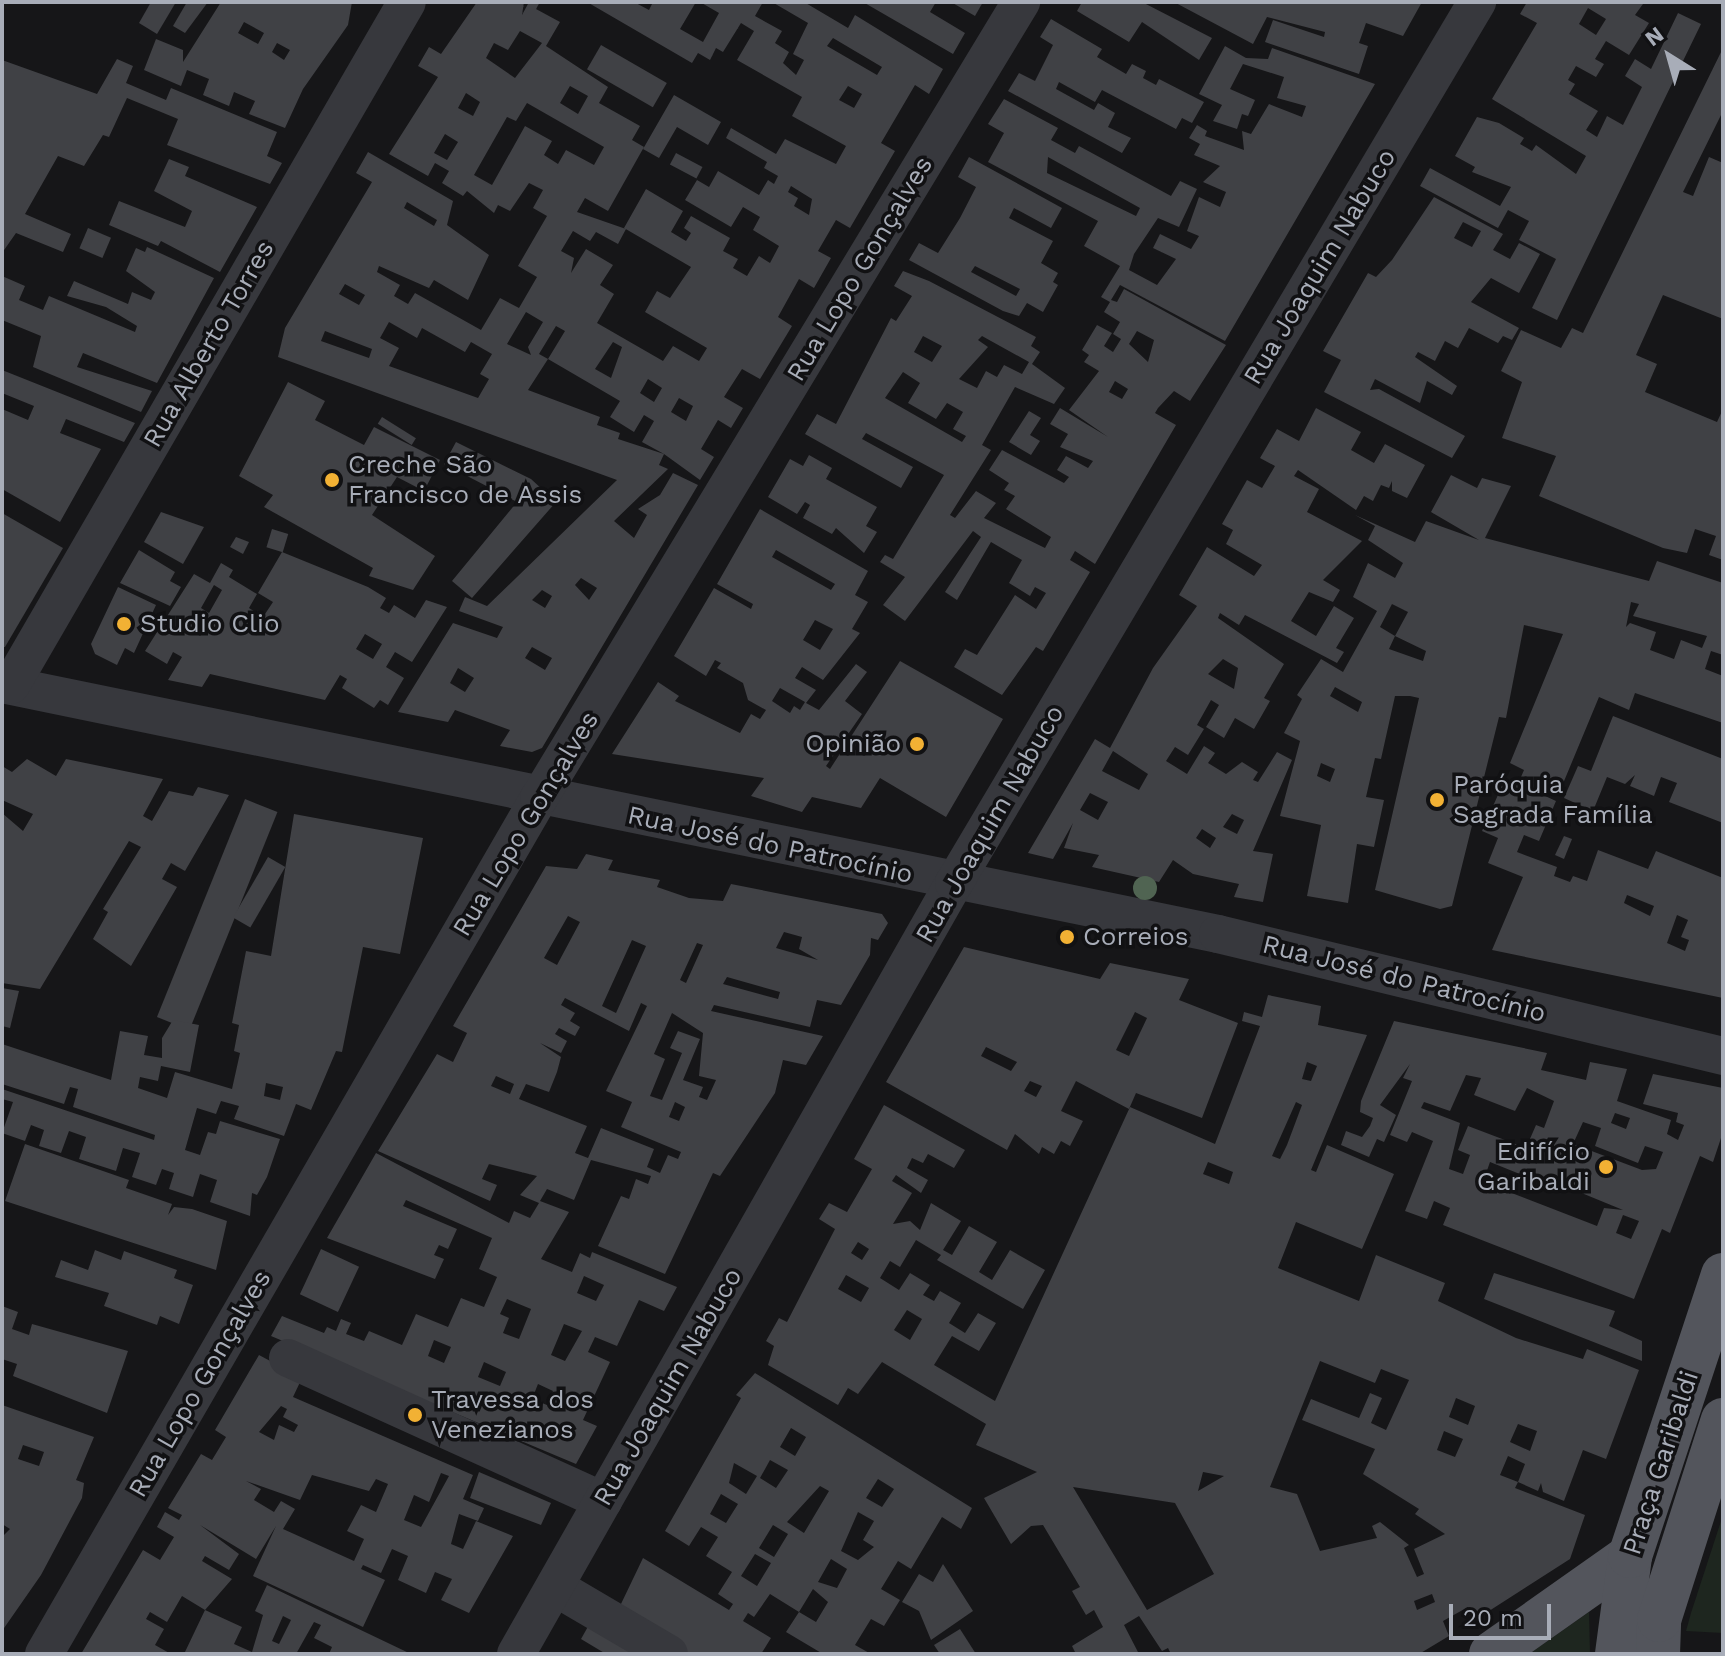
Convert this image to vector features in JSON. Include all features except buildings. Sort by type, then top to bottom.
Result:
[{"type":"main road","name":"Praça Garibaldi","points":[[1617,1654],[1630,1556],[1723,1275]]},
{"type":"main road","name":"Praça Garibaldi","points":[[1658,1654],[1659,1620],[1723,1420]]},
{"type":"main road","points":[[1491,1654],[1630,1556]]},
{"type":"street","name":"Rua Alberto Torres","points":[[6,684],[407,2]]},
{"type":"street","name":"Rua Lopo Gonçalves","points":[[44,1654],[539,798],[1021,2]]},
{"type":"street","name":"Rua Joaquim Nabuco","points":[[516,1654],[954,883],[1477,2]]},
{"type":"street","name":"Rua José do Patrocínio","points":[[6,684],[539,798],[1218,934],[1723,1056]]},
{"type":"street","points":[[288,1358],[603,1501]]},
{"type":"street","points":[[555,1587],[669,1654]]},
{"type":"shaded area","points":[[1723,1515],[1723,1633],[1686,1631],[1691,1613]]},
{"type":"shaded area","points":[[1589,1612],[1590,1654],[1529,1654]]},
{"type":"place","name":"Creche São Francisco de Assis","points":[[332,480]]},
{"type":"place","name":"Studio Clio","points":[[124,624]]},
{"type":"place","name":"Opinião","points":[[917,744]]},
{"type":"place","name":"Paróquia Sagrada Família","points":[[1437,800]]},
{"type":"place","name":"Correios","points":[[1067,937]]},
{"type":"place","name":"Edifício Garibaldi","points":[[1606,1167]]},
{"type":"place","name":"Travessa dos Venezianos","points":[[415,1415]]}]
